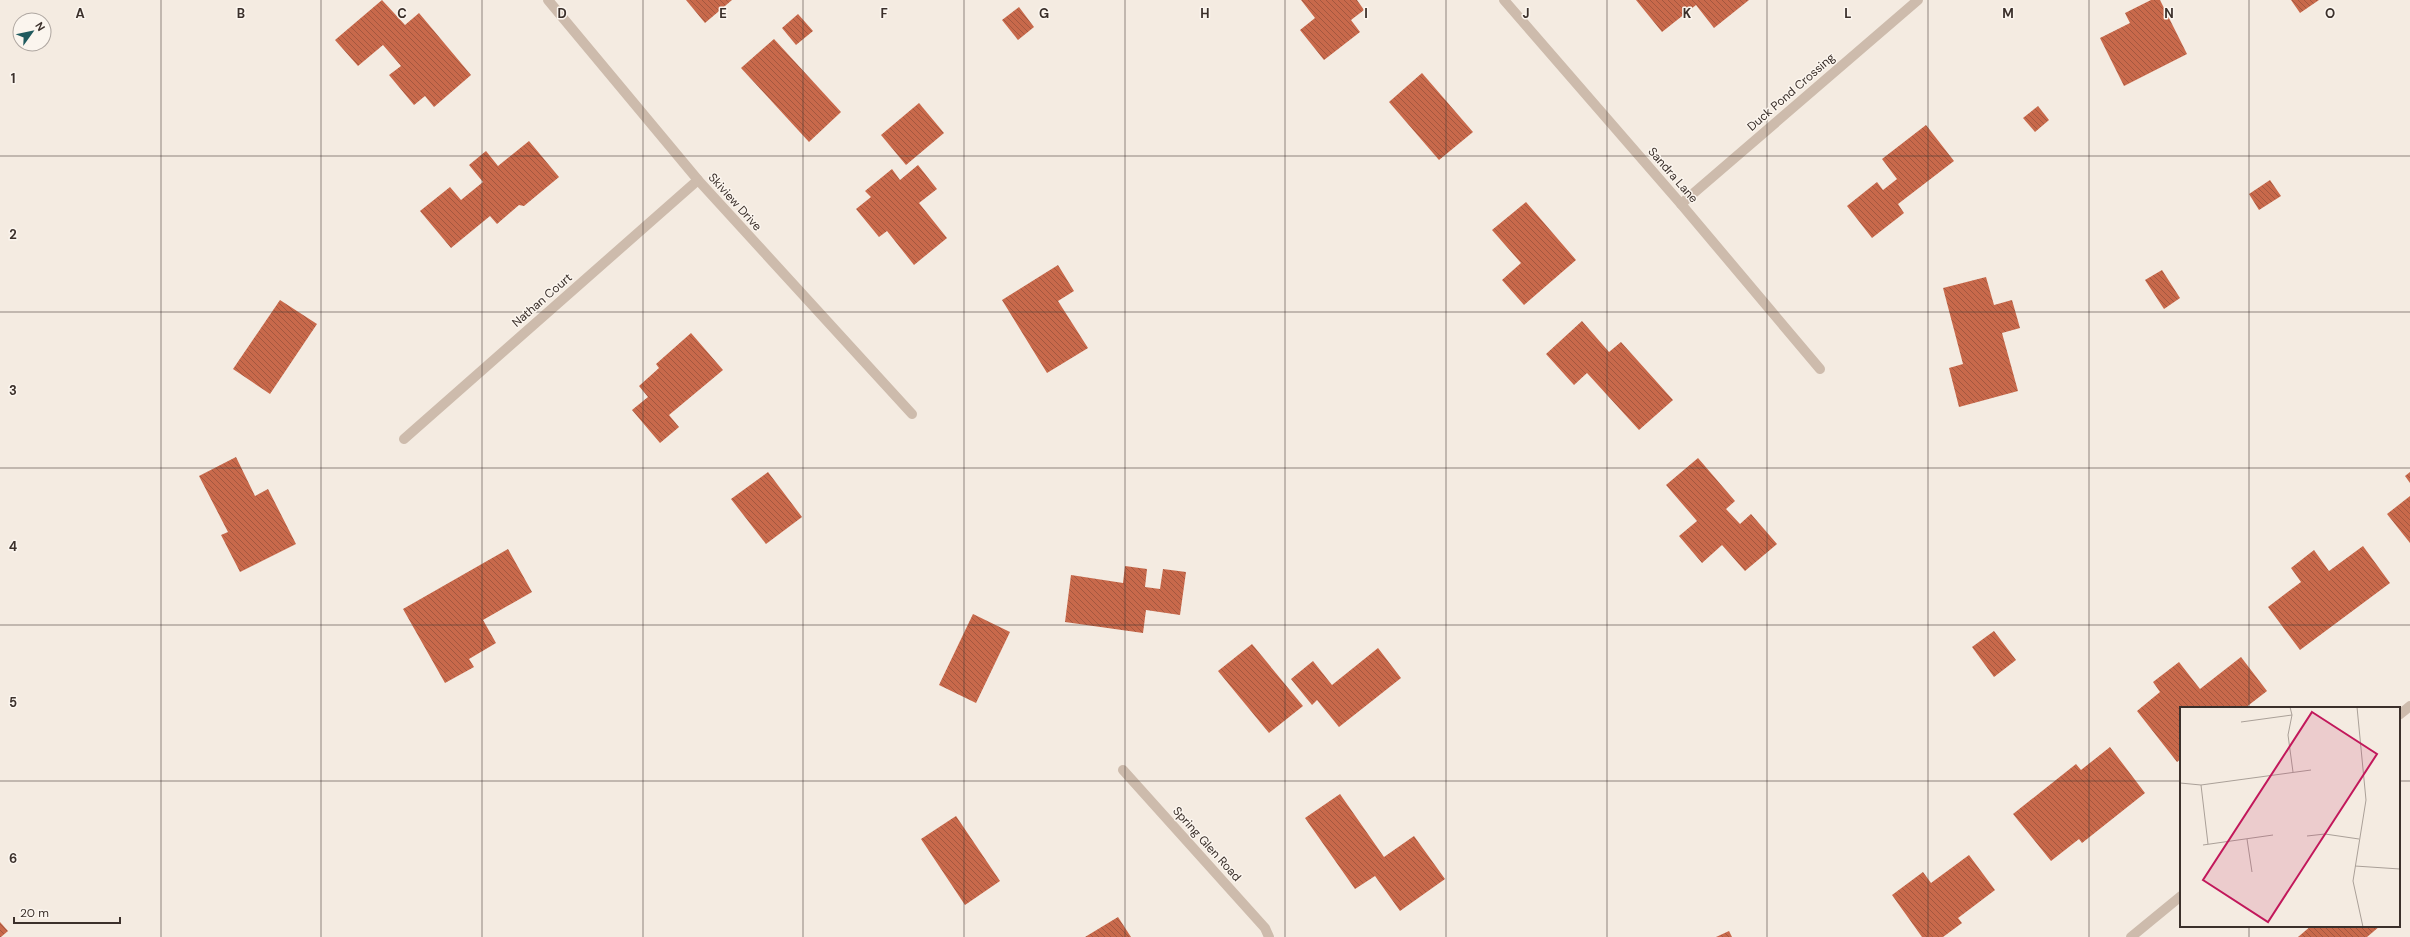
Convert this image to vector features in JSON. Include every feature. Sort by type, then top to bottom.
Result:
[{"type":"street","name":"Skiview Drive","points":[[548,0],[698,180],[912,414]]},
{"type":"street","name":"Sandra Lane","points":[[1504,0],[1682,204],[1820,369]]},
{"type":"street","name":"Duck Pond Crossing","points":[[1682,204],[1918,0]]},
{"type":"street","name":"Nathan Court","points":[[404,439],[698,180]]},
{"type":"street","points":[[2400,714],[2410,706]]},
{"type":"street","name":"Spring Glen Road","points":[[1123,770],[1265,928],[1269,937]]},
{"type":"street","points":[[2131,937],[2180,897]]},
{"type":"building","points":[[382,0],[405,25],[419,13],[471,75],[434,107],[425,96],[414,105],[389,75],[401,66],[383,45],[358,66],[335,40]]},
{"type":"building","points":[[686,0],[732,0],[705,23]]},
{"type":"building","points":[[1301,0],[1357,0],[1364,10],[1351,20],[1360,32],[1324,60],[1300,30],[1315,18]]},
{"type":"building","points":[[1636,0],[1749,0],[1714,28],[1696,5],[1662,32]]},
{"type":"building","points":[[2151,0],[2160,0],[2187,54],[2124,86],[2100,38],[2130,23],[2125,13]]},
{"type":"building","points":[[2291,0],[2319,0],[2300,13]]},
{"type":"building","points":[[1019,7],[1034,27],[1018,40],[1002,20]]},
{"type":"building","points":[[798,14],[813,31],[796,45],[782,28]]},
{"type":"building","points":[[774,39],[841,112],[809,142],[741,68]]},
{"type":"building","points":[[1422,73],[1473,132],[1439,160],[1389,102]]},
{"type":"building","points":[[919,103],[944,133],[906,165],[881,135]]},
{"type":"building","points":[[2038,106],[2049,120],[2035,132],[2023,118]]},
{"type":"building","points":[[1926,125],[1954,161],[1898,204],[1904,213],[1872,238],[1847,206],[1877,182],[1883,190],[1897,179],[1882,159]]},
{"type":"building","points":[[529,141],[559,177],[524,206],[519,205],[497,224],[490,216],[451,248],[420,211],[450,187],[461,200],[483,182],[469,165],[486,151],[498,166]]},
{"type":"building","points":[[918,165],[937,189],[919,203],[947,238],[914,265],[887,231],[879,237],[856,209],[871,197],[865,191],[892,169],[900,180]]},
{"type":"building","points":[[2270,180],[2281,196],[2259,210],[2249,194]]},
{"type":"building","points":[[1526,202],[1576,260],[1524,305],[1502,280],[1521,263],[1492,230]]},
{"type":"building","points":[[1058,265],[1074,291],[1058,301],[1088,348],[1047,373],[1002,300]]},
{"type":"building","points":[[2162,270],[2180,298],[2164,309],[2145,280]]},
{"type":"building","points":[[1986,277],[1994,305],[2012,300],[2020,328],[2002,333],[2018,391],[1959,407],[1949,368],[1963,364],[1943,288]]},
{"type":"building","points":[[280,300],[317,324],[270,394],[233,369]]},
{"type":"building","points":[[1582,321],[1609,352],[1621,342],[1673,400],[1639,430],[1587,373],[1574,385],[1546,354]]},
{"type":"building","points":[[691,333],[723,370],[669,415],[679,427],[660,443],[632,410],[648,397],[639,386],[659,368],[656,364]]},
{"type":"building","points":[[236,457],[255,496],[268,489],[296,544],[240,572],[221,535],[228,532],[199,476]]},
{"type":"building","points":[[1698,458],[1735,501],[1726,509],[1740,524],[1751,514],[1777,544],[1745,571],[1722,545],[1702,563],[1679,536],[1697,521],[1666,485]]},
{"type":"building","points":[[768,472],[802,517],[766,544],[731,499]]},
{"type":"building","points":[[2410,472],[2410,483],[2405,476]]},
{"type":"building","points":[[2410,496],[2410,543],[2387,514]]},
{"type":"building","points":[[2363,546],[2390,583],[2300,650],[2268,607],[2301,582],[2291,568],[2314,550],[2329,571]]},
{"type":"building","points":[[508,549],[532,592],[483,620],[496,643],[469,659],[474,667],[445,683],[403,609]]},
{"type":"building","points":[[1125,566],[1147,569],[1145,587],[1160,589],[1163,569],[1186,572],[1180,615],[1146,610],[1143,633],[1065,622],[1071,575],[1123,583]]},
{"type":"building","points":[[973,614],[1010,632],[976,703],[939,685]]},
{"type":"building","points":[[1994,631],[2016,660],[1994,677],[1972,647]]},
{"type":"building","points":[[1252,644],[1303,706],[1269,733],[1218,671]]},
{"type":"building","points":[[1378,648],[1401,678],[1339,727],[1317,700],[1312,705],[1291,679],[1313,661],[1332,685]]},
{"type":"building","points":[[2241,657],[2267,691],[2246,707],[2180,707],[2180,760],[2177,762],[2137,711],[2160,692],[2153,682],[2179,662],[2200,689]]},
{"type":"building","points":[[2110,747],[2145,793],[2082,843],[2079,839],[2051,861],[2013,814],[2076,764],[2081,770]]},
{"type":"building","points":[[1340,794],[1384,857],[1414,836],[1445,879],[1400,911],[1375,876],[1355,889],[1305,818]]},
{"type":"building","points":[[956,816],[1000,881],[965,905],[921,839]]},
{"type":"building","points":[[1969,855],[1995,890],[1958,918],[1962,923],[1943,937],[1922,937],[1892,895],[1923,872],[1931,883]]},
{"type":"building","points":[[1118,917],[1131,937],[1085,937]]},
{"type":"building","points":[[0,922],[8,931],[1,937],[0,937]]},
{"type":"building","points":[[2310,927],[2379,927],[2367,937],[2298,937]]},
{"type":"building","points":[[1729,931],[1732,937],[1716,937]]}]
